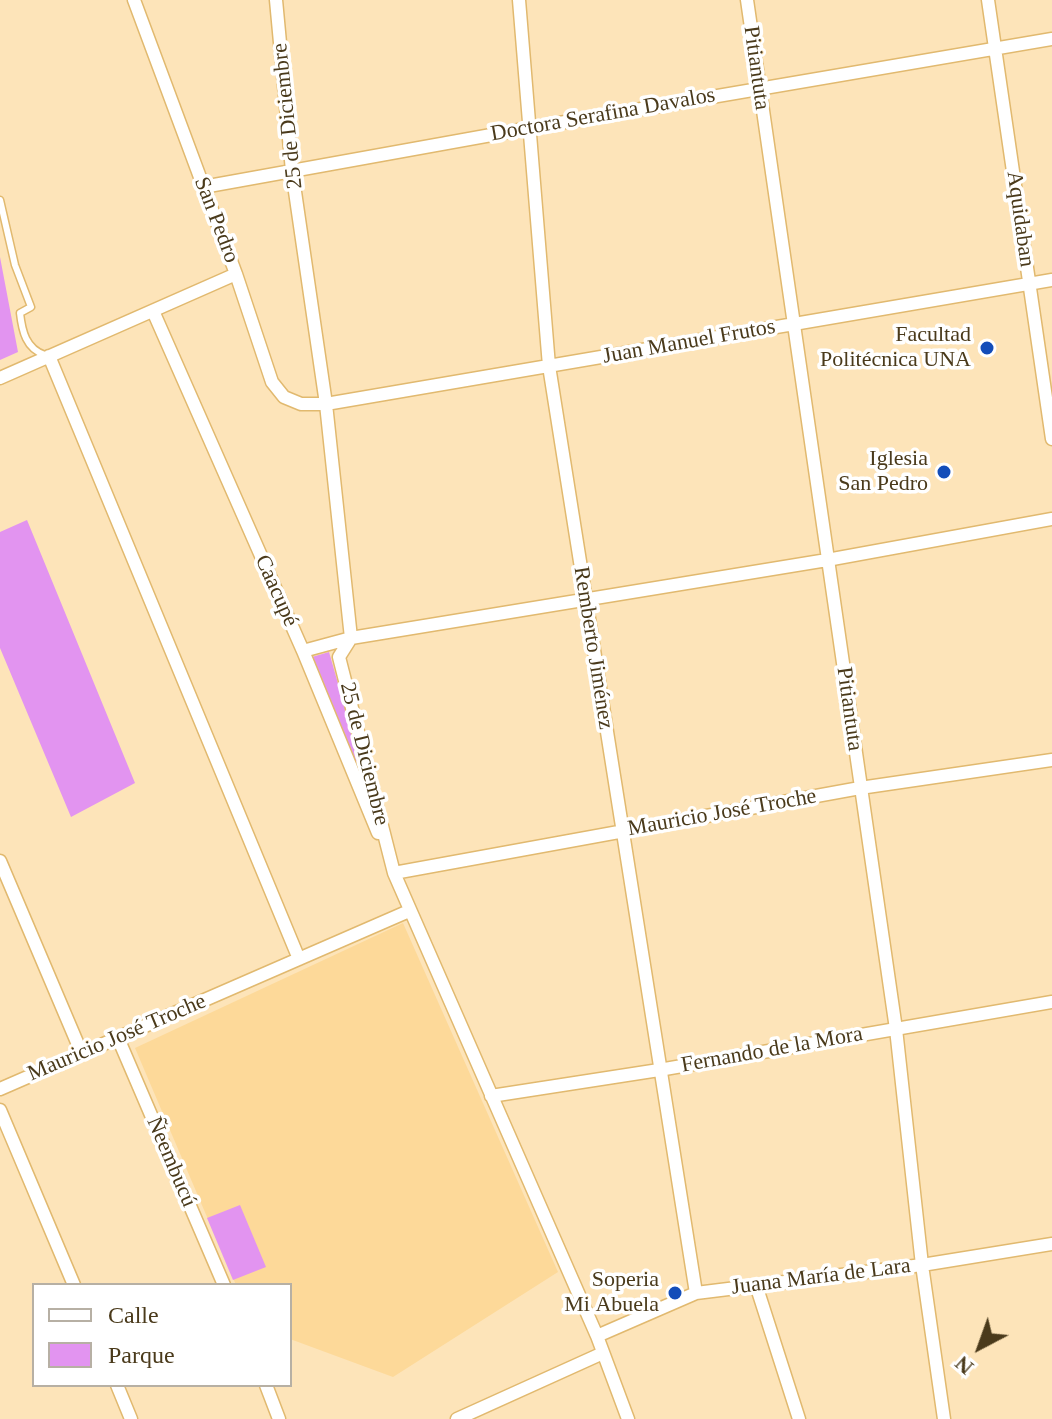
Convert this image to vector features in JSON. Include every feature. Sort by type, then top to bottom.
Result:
[{"type":"street","name":"San Pedro","points":[[134,0],[236,274],[272,382],[284,397],[301,404],[326,404]]},
{"type":"street","name":"25 de Diciembre","points":[[276,0],[292,171],[326,404],[351,638],[339,657],[394,873],[597,1336],[628,1419]]},
{"type":"street","name":"Remberto Jiménez","points":[[519,0],[549,366],[696,1293]]},
{"type":"street","name":"Pitiantuta","points":[[747,0],[896,1029],[922,1265],[944,1419]]},
{"type":"street","name":"Aquidaban","points":[[988,0],[1052,439]]},
{"type":"street","name":"Doctora Serafina Davalos","points":[[203,187],[1052,39]]},
{"type":"street","points":[[0,378],[236,274]]},
{"type":"street","name":"Juan Manuel Frutos","points":[[326,404],[1052,280]]},
{"type":"street","name":"Caacupé","points":[[153,311],[303,651],[394,873]]},
{"type":"street","points":[[49,356],[299,959]]},
{"type":"street","points":[[303,651],[351,638],[827,560],[1052,519]]},
{"type":"street","name":"Mauricio José Troche","points":[[394,873],[860,788],[1052,760]]},
{"type":"street","points":[[0,861],[82,1054]]},
{"type":"street","name":"Mauricio José Troche","points":[[0,1089],[409,911]]},
{"type":"street","name":"Fernando de la Mora","points":[[491,1096],[1052,1002]]},
{"type":"street","name":"Ñeembucú","points":[[118,1038],[223,1283]]},
{"type":"street","points":[[0,1110],[73,1283]]},
{"type":"street","name":"Juana María de Lara","points":[[597,1336],[696,1293],[922,1265],[1052,1244]]},
{"type":"street","points":[[756,1285],[799,1419]]},
{"type":"street","points":[[457,1419],[603,1353]]},
{"type":"street","points":[[118,1387],[131,1419]]},
{"type":"street","points":[[267,1387],[279,1419]]},
{"type":"lane","points":[[0,200],[15,265],[31,307],[20,313],[22,327],[29,345],[39,354],[49,356]]},
{"type":"shaded area","points":[[403,923],[558,1272],[393,1377],[292,1340],[292,1283],[235,1283],[135,1048]]},
{"type":"green space","points":[[0,257],[18,352],[0,360]]},
{"type":"green space","points":[[27,520],[135,783],[71,817],[0,648],[0,532]]},
{"type":"green space","points":[[329,652],[372,802],[312,657]]},
{"type":"green space","points":[[240,1205],[266,1267],[233,1280],[207,1218]]},
{"type":"place","name":"Facultad Politécnica UNA","points":[[987,348]]},
{"type":"place","name":"Iglesia San Pedro","points":[[944,472]]},
{"type":"place","name":"Soperia Mi Abuela","points":[[675,1293]]}]
